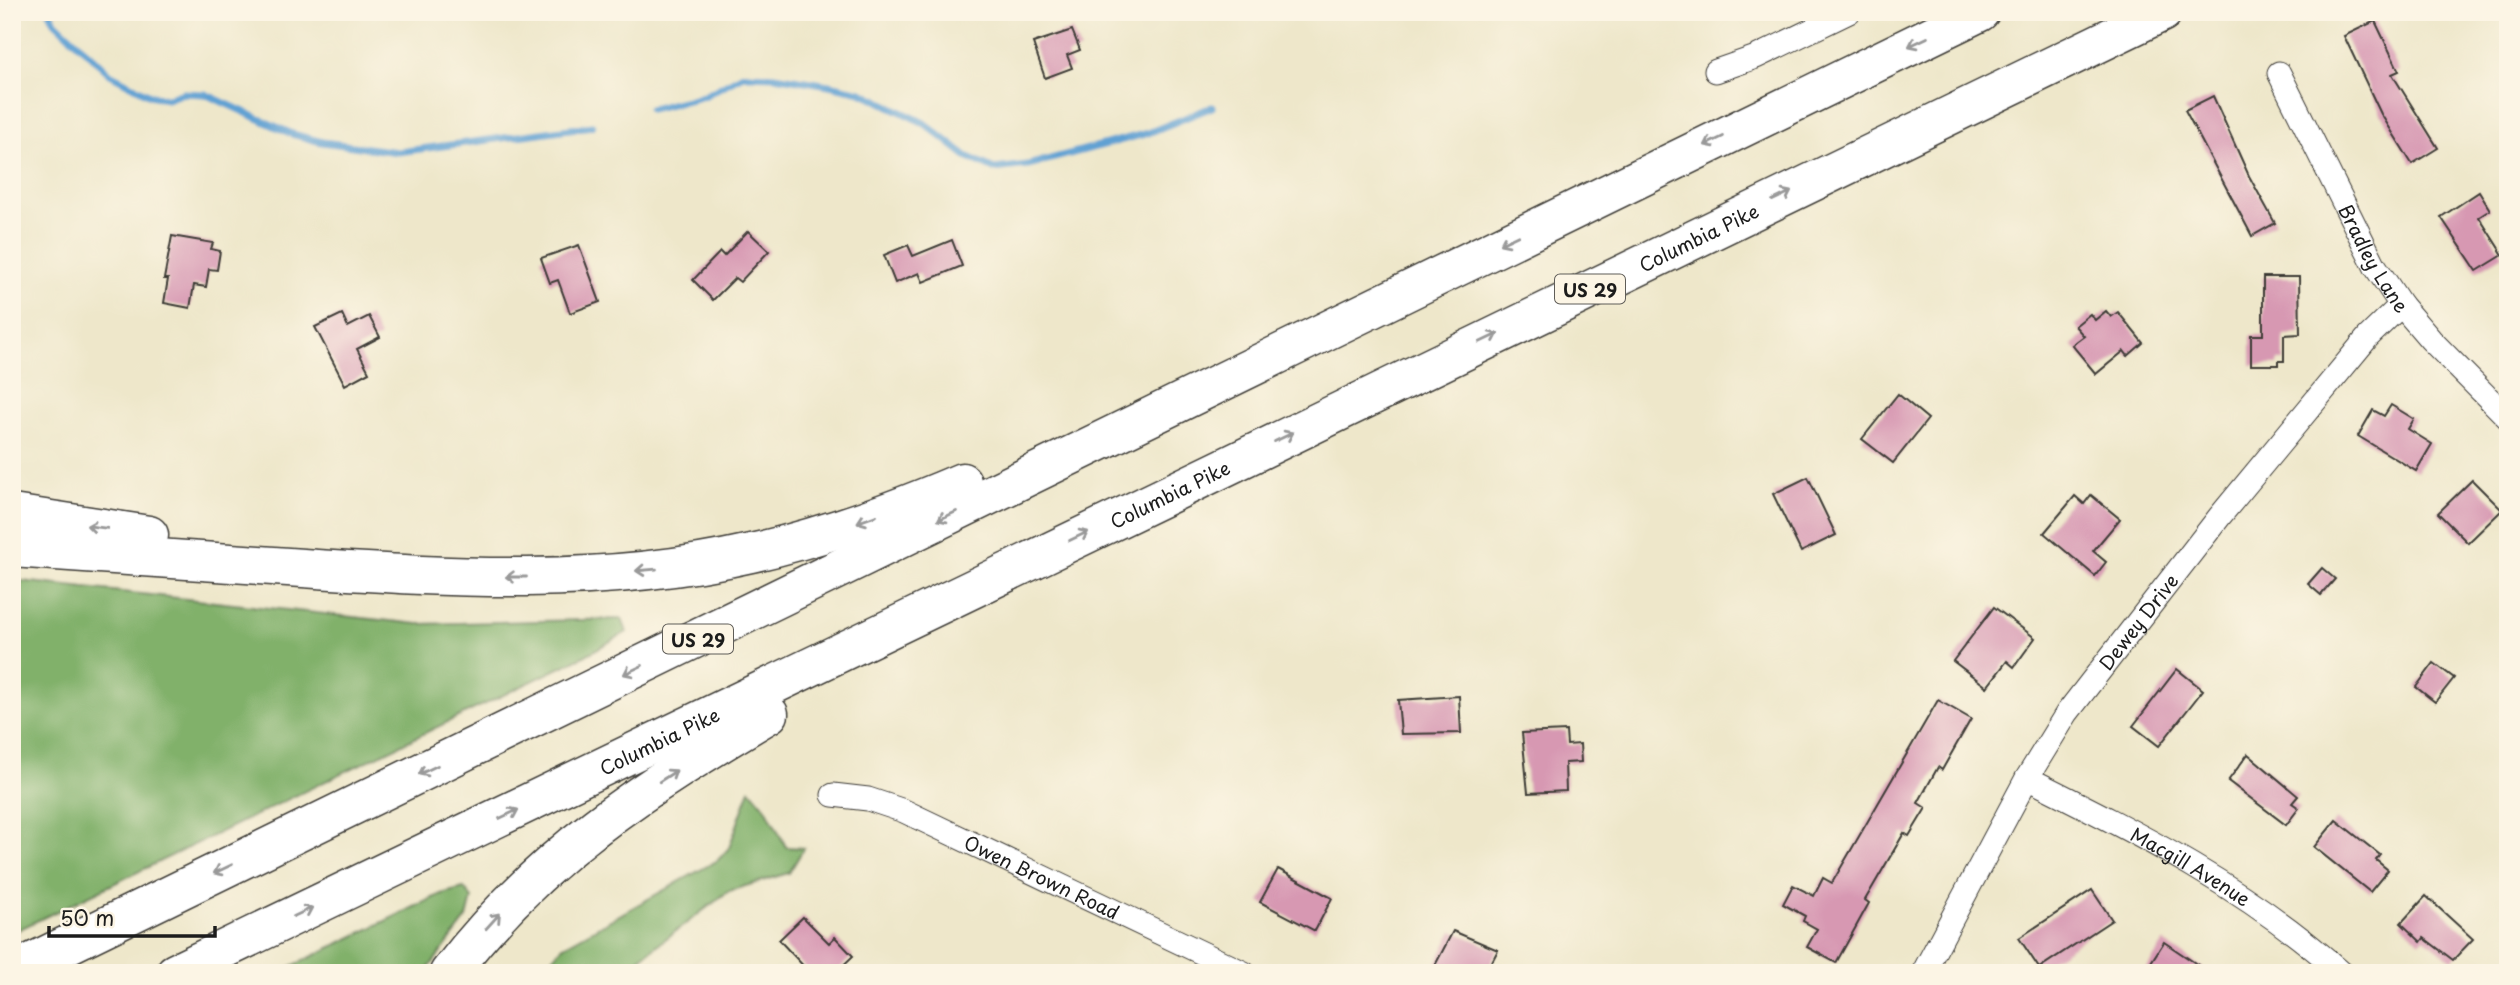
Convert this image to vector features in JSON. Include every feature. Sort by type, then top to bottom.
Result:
[{"type":"highway","name":"US 29","points":[[12,972],[1980,12]]},
{"type":"highway","name":"Columbia Pike","points":[[175,973],[744,702],[1018,566],[2163,12]]},
{"type":"highway","points":[[12,548],[431,577],[540,577],[652,569],[751,554],[837,529],[922,499],[1382,302]]},
{"type":"highway","points":[[12,514],[431,577]]},
{"type":"highway","points":[[449,973],[516,895],[560,853],[619,808],[702,754],[1018,566]]},
{"type":"street","points":[[1716,71],[1756,57],[1849,12]]},
{"type":"street","name":"Bradley Lane","points":[[2279,73],[2375,266],[2401,305],[2431,340],[2508,418]]},
{"type":"street","name":"Dewey Drive","points":[[1923,973],[2027,778],[2067,713],[2212,526],[2368,337],[2401,305]]},
{"type":"street","name":"Macgill Avenue","points":[[2027,778],[2193,863],[2241,894],[2343,973]]},
{"type":"street","name":"Owen Brown Road","points":[[833,795],[868,799],[904,811],[1244,973]]},
{"type":"green space","points":[[12,580],[418,624],[622,619],[627,632],[584,656],[12,933]]},
{"type":"green space","points":[[750,789],[766,808],[786,847],[804,848],[789,873],[729,891],[643,956],[626,973],[539,973],[562,947],[718,860],[729,848]]},
{"type":"green space","points":[[464,888],[472,898],[467,918],[425,973],[278,973],[441,894]]},
{"type":"building","points":[[2375,21],[2399,71],[2392,74],[2438,148],[2412,164],[2381,114],[2344,36]]},
{"type":"building","points":[[1072,30],[1080,50],[1067,55],[1072,68],[1045,78],[1033,43]]},
{"type":"building","points":[[2213,96],[2249,176],[2275,223],[2252,236],[2185,110]]},
{"type":"building","points":[[2479,192],[2490,210],[2479,217],[2503,255],[2477,271],[2441,217]]},
{"type":"building","points":[[748,231],[769,251],[740,282],[735,278],[713,300],[693,280],[720,252],[724,256]]},
{"type":"building","points":[[172,236],[213,243],[211,249],[220,251],[217,270],[209,269],[206,287],[194,285],[190,308],[164,303],[168,279],[164,279]]},
{"type":"building","points":[[952,240],[962,266],[923,282],[919,273],[895,283],[884,255],[908,245],[913,256]]},
{"type":"building","points":[[579,245],[600,302],[570,313],[558,280],[550,283],[541,258]]},
{"type":"building","points":[[2263,277],[2299,277],[2300,334],[2284,335],[2284,361],[2278,361],[2278,365],[2251,365],[2251,335],[2263,335]]},
{"type":"building","points":[[2106,311],[2111,317],[2118,312],[2143,343],[2128,356],[2124,351],[2096,374],[2072,345],[2084,336],[2075,326],[2090,314],[2095,320]]},
{"type":"building","points":[[342,314],[348,327],[369,316],[380,337],[357,349],[369,372],[345,385],[315,327]]},
{"type":"building","points":[[1898,394],[1928,419],[1893,463],[1862,439]]},
{"type":"building","points":[[2391,405],[2414,419],[2408,429],[2432,444],[2416,471],[2358,436],[2373,410],[2384,416]]},
{"type":"building","points":[[1808,477],[1836,535],[1801,552],[1773,494]]},
{"type":"building","points":[[2472,480],[2502,510],[2468,543],[2438,513]]},
{"type":"building","points":[[2091,495],[2120,519],[2093,551],[2106,562],[2095,576],[2044,533],[2075,496],[2084,504]]},
{"type":"building","points":[[2322,568],[2335,579],[2321,595],[2308,584]]},
{"type":"building","points":[[1994,607],[2035,638],[2014,667],[2007,661],[1987,687],[1953,661]]},
{"type":"building","points":[[2434,663],[2454,678],[2435,702],[2416,687]]},
{"type":"building","points":[[2177,669],[2203,690],[2159,746],[2133,726]]},
{"type":"building","points":[[1459,696],[1461,733],[1401,734],[1398,700]]},
{"type":"building","points":[[1938,700],[1971,719],[1942,770],[1938,767],[1918,803],[1926,808],[1909,836],[1904,833],[1865,900],[1869,903],[1836,963],[1807,947],[1817,929],[1803,921],[1805,916],[1783,904],[1793,885],[1814,896],[1823,878],[1832,883]]},
{"type":"building","points":[[1566,731],[1567,745],[1580,744],[1581,762],[1565,763],[1566,791],[1528,793],[1522,733]]},
{"type":"building","points":[[2248,754],[2298,796],[2292,803],[2299,808],[2286,825],[2228,781]]},
{"type":"building","points":[[2336,820],[2380,855],[2376,860],[2388,870],[2370,892],[2314,847]]},
{"type":"building","points":[[1278,869],[1332,898],[1315,931],[1260,902]]},
{"type":"building","points":[[2092,890],[2112,920],[2039,968],[2019,938]]},
{"type":"building","points":[[2426,896],[2473,939],[2453,960],[2424,938],[2421,942],[2401,923]]},
{"type":"building","points":[[803,917],[829,943],[835,937],[853,956],[835,973],[810,973],[779,940]]},
{"type":"building","points":[[1453,931],[1498,950],[1486,973],[1431,973]]},
{"type":"building","points":[[2164,942],[2210,973],[2144,973]]},
{"type":"waterway","points":[[50,12],[55,22],[110,74],[150,95],[167,99],[183,93],[205,94],[292,134],[322,142],[398,152],[592,126]]},
{"type":"waterway","points":[[650,109],[704,96],[743,75],[775,76],[829,85],[861,92],[924,123],[966,156],[994,169],[1028,165],[1148,133],[1212,107]]}]
